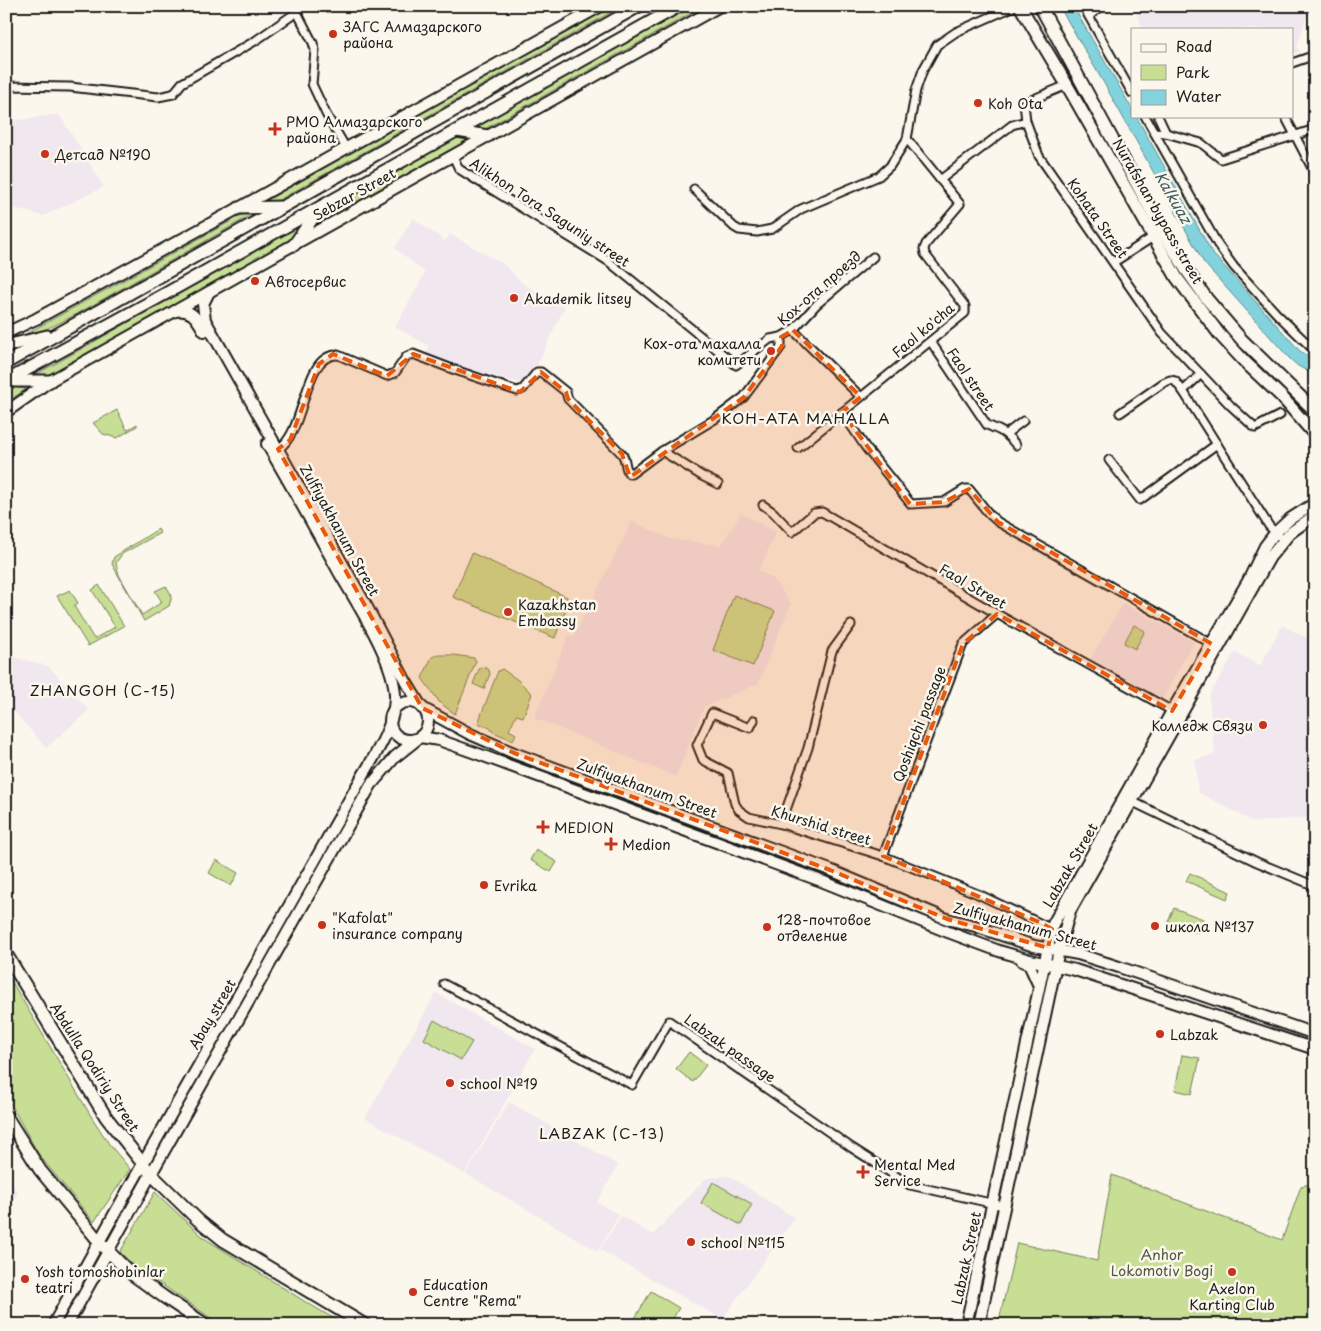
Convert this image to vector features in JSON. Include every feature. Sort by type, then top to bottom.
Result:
[{"type":"main road","points":[[6,333],[36,319],[239,208],[601,6]]},
{"type":"main road","name":"Sebzar Street","points":[[6,363],[639,6]]},
{"type":"main road","name":"Sebzar Street","points":[[6,381],[679,6]]},
{"type":"main road","name":"Sebzar Street","points":[[6,412],[50,381],[720,6]]},
{"type":"main road","name":"Nurafshan bypass street","points":[[1020,6],[1068,85],[1177,278],[1208,321],[1239,356],[1298,414],[1315,435]]},
{"type":"main road","points":[[1032,6],[1064,52]]},
{"type":"main road","name":"Nurafshan bypass street","points":[[1040,6],[1187,271],[1230,327],[1315,411]]},
{"type":"main road","points":[[457,131],[488,136]]},
{"type":"main road","points":[[369,158],[379,174]]},
{"type":"main road","points":[[294,245],[322,206]]},
{"type":"main road","points":[[239,208],[284,207]]},
{"type":"main road","name":"Zulfiyakhanum Street","points":[[209,292],[203,304],[205,320],[422,708],[470,734],[514,754],[830,870],[946,919],[975,926],[1034,946],[1059,950],[1119,967],[1315,1034]]},
{"type":"main road","name":"Zulfiyakhanum Street","points":[[176,311],[184,310],[190,312],[200,323],[364,616],[392,674],[395,701],[391,717]]},
{"type":"main road","points":[[6,346],[58,333]]},
{"type":"main road","points":[[1272,387],[1279,384],[1281,381],[1280,377]]},
{"type":"main road","points":[[6,381],[50,381]]},
{"type":"main road","name":"Labzak Street","points":[[979,1325],[1059,950],[1070,911],[1131,801],[1263,550],[1279,536],[1296,515],[1315,503]]},
{"type":"main road","name":"Labzak Street","points":[[966,1325],[1039,986],[1057,915],[1129,790],[1270,557],[1279,536],[1315,515]]},
{"type":"main road","points":[[410,703],[422,708],[428,717],[428,723],[420,737],[414,740],[402,738],[392,729],[391,717],[398,706],[410,703]]},
{"type":"main road","name":"Abay street","points":[[53,1325],[142,1164],[376,753],[391,717]]},
{"type":"main road","name":"Zulfiyakhanum Street","points":[[420,737],[439,740],[498,761],[824,882],[1010,955],[1075,970],[1315,1049]]},
{"type":"main road","name":"Abay street","points":[[67,1325],[371,785],[395,757],[420,737]]},
{"type":"main road","points":[[300,887],[310,892]]},
{"type":"main road","name":"Abdulla Qodiriy Street","points":[[6,954],[100,1107],[151,1174],[198,1220],[223,1240],[365,1325]]},
{"type":"main road","points":[[1010,955],[1029,964],[1039,986]]},
{"type":"main road","points":[[1292,1043],[1298,1029]]},
{"type":"main road","points":[[6,1116],[40,1170],[108,1252],[129,1272],[164,1298],[206,1325]]},
{"type":"street","points":[[694,189],[739,230],[757,232],[772,229],[801,209],[880,176],[890,166],[907,139],[916,90],[923,70],[938,45],[956,32],[1015,6]]},
{"type":"street","points":[[1083,6],[1131,91]]},
{"type":"street","points":[[1089,16],[1102,6]]},
{"type":"street","points":[[6,86],[70,87],[158,97],[167,96],[173,94],[182,82],[255,41],[297,12],[314,43],[312,84],[326,114],[346,148]]},
{"type":"street","points":[[1294,62],[1315,55]]},
{"type":"street","points":[[940,180],[1012,125],[1026,121],[1024,103],[1068,85]]},
{"type":"street","points":[[1146,118],[1218,245],[1234,267],[1277,314],[1315,351]]},
{"type":"street","points":[[1159,118],[1166,133]]},
{"type":"street","points":[[1286,118],[1315,174]]},
{"type":"street","name":"Kohata Street","points":[[1026,121],[1039,156],[1162,333],[1255,428],[1280,415]]},
{"type":"street","points":[[1154,132],[1166,133],[1201,143],[1221,159],[1315,129]]},
{"type":"street","name":"Faol ko'cha","points":[[798,448],[963,315],[965,310],[965,306],[924,251],[926,244],[960,204],[907,139]]},
{"type":"street","name":"Alikhon Tora Saguniy street","points":[[453,156],[459,169],[608,261],[736,365],[770,339],[781,337]]},
{"type":"street","points":[[1114,262],[1153,237]]},
{"type":"street","name":"Кох-ота проезд","points":[[781,337],[793,330],[817,304],[872,257]]},
{"type":"street","points":[[793,330],[860,397]]},
{"type":"street","points":[[278,449],[290,440],[312,377],[322,360],[333,354],[338,355],[387,376],[395,373],[406,356],[413,354],[517,391],[522,389],[537,372],[541,372],[566,392],[568,399],[622,454],[626,461],[625,469],[628,474],[634,473],[662,451],[715,419],[744,397],[781,347],[781,337]]},
{"type":"street","name":"Faol street","points":[[930,342],[987,425],[1006,434],[1016,445]]},
{"type":"street","points":[[1183,391],[1201,374]]},
{"type":"street","points":[[1120,413],[1170,380],[1175,381],[1269,526],[1279,536]]},
{"type":"street","points":[[842,412],[866,448],[911,504],[944,502],[965,489],[969,489],[988,514],[998,522],[1212,644]]},
{"type":"street","points":[[1006,434],[1023,421]]},
{"type":"street","points":[[1110,460],[1140,500],[1217,444]]},
{"type":"street","points":[[662,451],[718,484]]},
{"type":"street","name":"Faol Street","points":[[763,504],[792,532],[814,512],[822,512],[997,614],[1176,714]]},
{"type":"street","name":"Qoshiqchi passage","points":[[883,856],[963,644],[997,614]]},
{"type":"street","points":[[781,824],[808,748],[832,651],[851,625]]},
{"type":"street","name":"Khurshid street","points":[[754,720],[749,728],[712,713],[698,745],[703,760],[728,773],[732,797],[738,810],[749,817],[781,824],[883,856],[978,894],[1052,929]]},
{"type":"street","points":[[1131,801],[1257,862],[1315,886]]},
{"type":"street","name":"Labzak passage","points":[[444,984],[632,1084],[670,1021],[852,1148],[910,1185],[1004,1206]]},
{"type":"highlighted area","points":[[793,330],[861,397],[842,412],[910,504],[944,502],[969,489],[998,522],[1212,644],[1172,711],[997,614],[963,644],[883,856],[1052,929],[1048,948],[947,919],[830,870],[514,753],[422,708],[278,449],[290,440],[319,364],[333,354],[387,376],[413,354],[520,392],[541,372],[566,392],[568,399],[622,454],[630,477],[744,397],[782,346],[781,337]]},
{"type":"shaded area","points":[[1133,6],[1310,6],[1297,46],[1300,52],[1294,54],[1294,28],[1143,28]]},
{"type":"shaded area","name":"Детсад №190","points":[[59,114],[104,187],[43,216],[6,206],[6,122]]},
{"type":"shaded area","name":"Akademik litsey","points":[[413,218],[445,241],[450,234],[505,265],[523,284],[565,306],[535,370],[524,384],[448,363],[426,353],[429,346],[395,327],[425,273],[395,248]]},
{"type":"shaded area","points":[[741,513],[776,532],[759,571],[774,579],[791,604],[758,684],[704,707],[676,777],[534,718],[568,636],[574,636],[632,521],[671,539],[721,545]]},
{"type":"shaded area","points":[[1123,603],[1194,642],[1161,701],[1089,661]]},
{"type":"shaded area","name":"Колледж Связи","points":[[1282,625],[1315,642],[1315,817],[1253,822],[1198,792],[1195,760],[1215,754],[1209,696],[1235,652],[1260,666]]},
{"type":"shaded area","points":[[6,655],[48,666],[89,710],[46,748],[6,702]]},
{"type":"shaded area","points":[[1315,966],[1315,995],[1304,992]]},
{"type":"shaded area","name":"school №19","points":[[436,993],[535,1049],[465,1174],[365,1118]]},
{"type":"shaded area","points":[[509,1102],[618,1165],[597,1202],[619,1215],[598,1251],[466,1174]]},
{"type":"shaded area","points":[[6,1176],[18,1193],[6,1216]]},
{"type":"shaded area","name":"school №115","points":[[729,1176],[795,1218],[722,1319],[600,1250],[621,1216],[653,1235],[706,1178]]},
{"type":"green space","points":[[612,6],[622,6],[279,200],[264,202]]},
{"type":"green space","points":[[689,6],[704,6],[481,131],[470,129]]},
{"type":"green space","points":[[460,135],[471,138],[317,224],[316,221],[326,211]]},
{"type":"green space","points":[[253,214],[77,314],[24,338],[22,336],[242,215]]},
{"type":"green space","points":[[304,223],[294,238],[76,362],[43,378],[28,379]]},
{"type":"green space","points":[[11,387],[26,389],[6,403],[6,389]]},
{"type":"green space","points":[[117,410],[127,430],[137,424],[137,426],[117,438],[103,434],[93,423]]},
{"type":"green space","points":[[158,529],[160,533],[122,554],[116,563],[119,575],[142,615],[162,602],[155,591],[166,586],[172,596],[169,606],[144,621],[112,564],[114,557]]},
{"type":"green space","points":[[472,553],[567,597],[568,604],[555,638],[453,597]]},
{"type":"green space","points":[[99,585],[124,626],[88,646],[57,596],[70,590],[78,603],[74,606],[94,639],[115,627],[92,590]]},
{"type":"green space","points":[[734,595],[775,611],[753,666],[713,650]]},
{"type":"green space","points":[[1134,625],[1145,631],[1135,649],[1124,643]]},
{"type":"green space","points":[[437,655],[474,658],[476,661],[455,714],[440,703],[422,678],[432,657]]},
{"type":"green space","points":[[484,667],[489,670],[490,674],[484,689],[473,684],[479,669]]},
{"type":"green space","points":[[502,669],[518,680],[532,694],[523,717],[516,715],[509,730],[516,734],[513,740],[493,732],[490,728],[478,723],[498,671]]},
{"type":"green space","points":[[536,850],[557,862],[551,872],[530,860]]},
{"type":"green space","points":[[216,860],[238,873],[231,886],[209,873]]},
{"type":"green space","points":[[1190,873],[1230,892],[1227,899],[1186,881]]},
{"type":"green space","points":[[1174,908],[1203,919],[1198,933],[1168,922]]},
{"type":"green space","points":[[6,972],[91,1116],[109,1144],[130,1169],[94,1222],[39,1155],[6,1096]]},
{"type":"green space","points":[[434,1020],[472,1042],[461,1060],[424,1039]]},
{"type":"green space","points":[[689,1052],[706,1065],[693,1082],[676,1069]]},
{"type":"green space","points":[[1182,1055],[1200,1058],[1192,1094],[1175,1090]]},
{"type":"green space","name":"Anhor Lokomotiv Bogi","points":[[1112,1175],[1282,1240],[1301,1186],[1315,1183],[1315,1325],[998,1325],[1017,1243],[1097,1261]]},
{"type":"green space","points":[[713,1182],[752,1204],[741,1225],[701,1203]]},
{"type":"green space","points":[[155,1192],[204,1238],[345,1325],[221,1325],[133,1265],[120,1252]]},
{"type":"green space","points":[[651,1291],[679,1308],[669,1325],[631,1325]]},
{"type":"water","name":"Kalkuaz","points":[[1059,6],[1073,6],[1131,107],[1131,118],[1137,118],[1213,254],[1300,351],[1315,361],[1315,375],[1298,366],[1290,359],[1204,263]]},
{"type":"place","name":"ЗАГС Алмазарского района","points":[[333,34]]},
{"type":"place","name":"Koh Ota","points":[[978,103]]},
{"type":"place","name":"РМО Алмазарского района","points":[[275,129]]},
{"type":"place","name":"Детсад №190","points":[[45,154]]},
{"type":"place","name":"Автосервис","points":[[255,281]]},
{"type":"place","name":"Akademik litsey","points":[[514,298]]},
{"type":"place","name":"Кох-ота махалла комитети","points":[[771,351]]},
{"type":"place","name":"Kazakhstan Embassy","points":[[508,612]]},
{"type":"place","name":"Колледж Связи","points":[[1263,725]]},
{"type":"place","name":"MEDION","points":[[543,827]]},
{"type":"place","name":"Medion","points":[[611,844]]},
{"type":"place","name":"Evrika","points":[[484,885]]},
{"type":"place","name":"\"Kafolat\" insurance company","points":[[322,925]]},
{"type":"place","name":"школа №137","points":[[1155,926]]},
{"type":"place","name":"128-почтовое отделение","points":[[767,927]]},
{"type":"place","name":"Labzak","points":[[1160,1034]]},
{"type":"place","name":"school №19","points":[[450,1083]]},
{"type":"place","name":"Mental Med Service","points":[[863,1172]]},
{"type":"place","name":"school №115","points":[[691,1242]]},
{"type":"place","name":"Axelon Karting Club","points":[[1232,1272]]},
{"type":"place","name":"Yosh tomoshobinlar teatri","points":[[25,1279]]},
{"type":"place","name":"Education Centre \"Rema\"","points":[[413,1292]]},
{"type":"district","name":"KOH-ATA MAHALLA","points":[[806,417]]},
{"type":"district","name":"ZHANGOH (C-15)","points":[[103,689]]},
{"type":"district","name":"LABZAK (C-13)","points":[[602,1132]]}]
